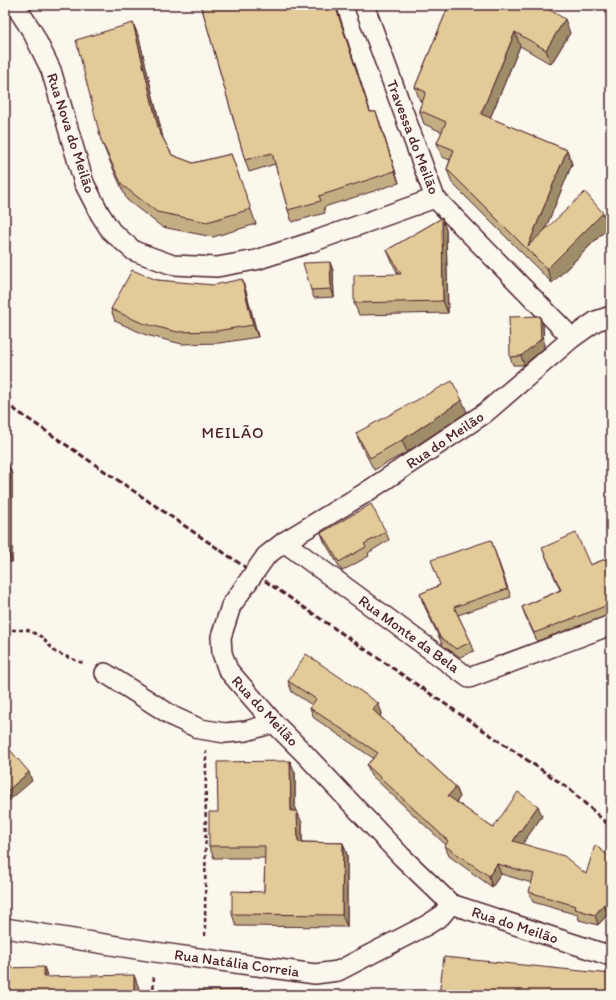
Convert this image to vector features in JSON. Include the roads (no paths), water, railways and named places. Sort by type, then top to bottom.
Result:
[{"type":"street","name":"Rua Nova do Meilão","points":[[15,5],[32,31],[51,70],[84,184],[111,231],[134,251],[174,265],[217,267],[249,262],[309,243],[435,198]]},
{"type":"street","name":"Travessa do Meilão","points":[[364,5],[435,198],[572,338]]},
{"type":"street","name":"Rua do Meilão","points":[[611,316],[596,321],[572,338],[485,413],[365,493],[284,542],[266,556],[231,606],[221,637],[222,653],[228,670],[274,723],[402,857],[450,904],[611,956]]},
{"type":"street","name":"Rua Monte da Bela","points":[[284,542],[469,678],[611,625]]},
{"type":"street","points":[[105,673],[174,717],[206,730],[225,733],[246,731],[274,723]]},
{"type":"street","name":"Rua Natália Correia","points":[[5,928],[205,959],[315,974],[338,971],[428,925],[442,916],[450,904]]},
{"type":"railway","points":[[5,403],[568,788],[611,827]]},
{"type":"district","name":"MEILÃO","points":[[233,432]]}]
